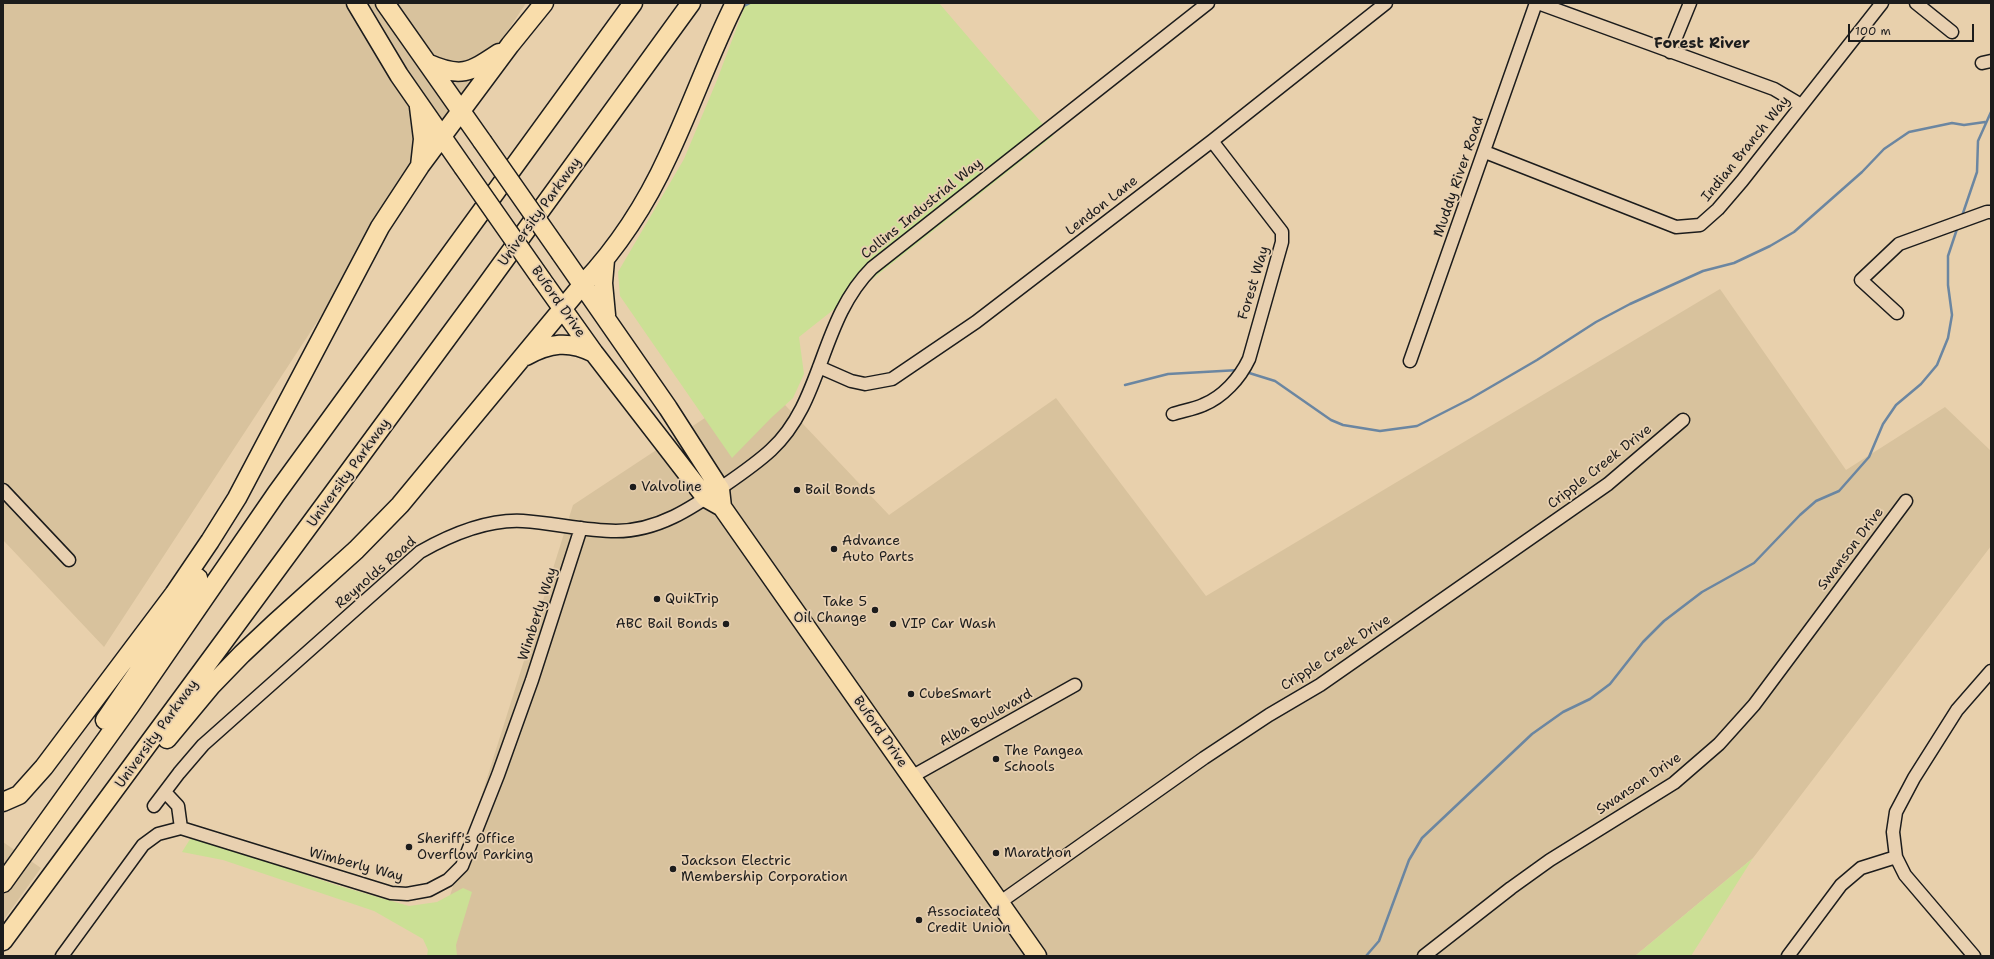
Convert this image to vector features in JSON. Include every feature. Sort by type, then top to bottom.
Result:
[{"type":"highway","name":"Buford Drive","points":[[356,3],[399,75],[562,309],[594,353],[713,494]]},
{"type":"highway","name":"Buford Drive","points":[[385,3],[607,319],[713,494],[1037,956]]},
{"type":"highway","points":[[3,802],[19,795],[44,767],[174,594],[237,498],[380,227],[420,166],[510,45],[544,3]]},
{"type":"highway","points":[[3,883],[130,706],[276,494],[633,3]]},
{"type":"highway","name":"University Parkway","points":[[3,941],[464,317],[691,3]]},
{"type":"highway","points":[[68,855],[211,686],[275,622],[356,550],[400,505],[562,309],[605,260],[658,177],[716,42],[735,3]]},
{"type":"highway","points":[[427,63],[444,71],[460,72],[480,66],[510,45]]},
{"type":"highway","points":[[418,102],[422,130],[420,166]]},
{"type":"highway","points":[[605,260],[603,283],[607,319]]},
{"type":"highway","points":[[520,360],[547,346],[562,343],[576,345],[594,353]]},
{"type":"highway","points":[[3,867],[164,634],[201,573],[228,523],[237,498]]},
{"type":"street","name":"Collins Industrial Way","points":[[713,494],[770,451],[788,433],[801,411],[819,368],[832,331],[847,298],[872,268],[1208,3]]},
{"type":"street","name":"Lendon Lane","points":[[819,368],[851,381],[865,384],[892,379],[976,322],[1212,141],[1386,3]]},
{"type":"street","points":[[1537,3],[1774,89],[1801,105]]},
{"type":"street","name":"Muddy River Road","points":[[1410,361],[1537,3]]},
{"type":"street","points":[[1670,52],[1690,3]]},
{"type":"street","name":"Indian Branch Way","points":[[1484,152],[1676,227],[1700,225],[1718,209],[1742,181],[1882,3]]},
{"type":"street","points":[[1916,3],[1952,32]]},
{"type":"street","name":"Forest Way","points":[[1173,414],[1203,405],[1224,392],[1243,371],[1249,359],[1282,242],[1282,232],[1212,141]]},
{"type":"street","points":[[1897,313],[1861,280],[1899,244],[1991,212]]},
{"type":"street","name":"Cripple Creek Drive","points":[[999,903],[1204,758],[1269,715],[1320,685],[1608,484],[1683,420]]},
{"type":"street","points":[[3,490],[69,560]]},
{"type":"street","name":"Reynolds Road","points":[[154,806],[203,745],[420,552],[452,536],[489,524],[522,521],[616,531],[646,527],[673,518],[713,494]]},
{"type":"street","name":"Swanson Drive","points":[[1424,956],[1511,888],[1550,860],[1674,782],[1719,744],[1754,705],[1906,501]]},
{"type":"street","name":"Wimberly Way","points":[[181,828],[391,893],[418,893],[429,890],[448,880],[462,866],[498,775],[532,680],[581,528]]},
{"type":"street","points":[[1974,956],[1904,875],[1896,857],[1893,832],[1896,812],[1914,778],[1957,710],[1991,671]]},
{"type":"street","name":"Alba Boulevard","points":[[911,776],[1075,685]]},
{"type":"street","points":[[62,956],[143,845],[158,834],[181,828],[178,806],[165,792]]},
{"type":"street","points":[[1788,956],[1841,885],[1861,868],[1896,857]]},
{"type":"shaded area","points":[[3,3],[526,3],[104,647],[3,540]]},
{"type":"shaded area","points":[[1720,289],[1846,470],[1945,407],[1991,451],[1991,546],[1753,858],[1635,956],[431,956],[573,505],[764,379],[769,388],[889,515],[1056,398],[1206,596]]},
{"type":"shaded area","points":[[3,842],[41,868],[3,921]]},
{"type":"green space","points":[[746,3],[939,3],[1053,136],[799,337],[804,374],[793,398],[732,458],[620,296],[618,272],[684,159],[717,80]]},
{"type":"green space","points":[[192,836],[336,885],[409,906],[437,902],[463,888],[472,892],[456,945],[457,956],[427,956],[428,950],[423,939],[374,911],[223,860],[182,852]]},
{"type":"green space","points":[[1753,858],[1691,956],[1635,956]]},
{"type":"waterway","points":[[740,8],[750,3]]},
{"type":"waterway","points":[[1962,216],[1977,172],[1978,141],[1991,112]]},
{"type":"waterway","points":[[1246,372],[1275,381],[1331,420],[1343,425],[1380,431],[1417,426],[1470,399],[1537,360],[1596,322],[1630,304],[1703,271],[1734,263],[1770,246],[1794,232],[1862,172],[1884,149],[1909,132],[1952,123],[1964,125],[1985,122]]},
{"type":"waterway","points":[[1366,956],[1379,941],[1409,860],[1422,838],[1532,734],[1563,712],[1590,699],[1610,684],[1643,642],[1664,621],[1702,592],[1754,563],[1800,515],[1816,501],[1839,491],[1869,457],[1883,424],[1896,405],[1921,384],[1937,365],[1948,338],[1952,315],[1948,285],[1948,256],[1958,226]]},
{"type":"waterway","points":[[1125,385],[1168,374],[1239,370]]},
{"type":"place","name":"Valvoline","points":[[633,487]]},
{"type":"place","name":"Bail Bonds","points":[[797,490]]},
{"type":"place","name":"Advance Auto Parts","points":[[834,549]]},
{"type":"place","name":"QuikTrip","points":[[657,599]]},
{"type":"place","name":"Take 5 Oil Change","points":[[875,610]]},
{"type":"place","name":"ABC Bail Bonds","points":[[726,624]]},
{"type":"place","name":"VIP Car Wash","points":[[893,624]]},
{"type":"place","name":"CubeSmart","points":[[911,694]]},
{"type":"place","name":"The Pangea Schools","points":[[996,759]]},
{"type":"place","name":"Sheriff's Office Overflow Parking","points":[[409,847]]},
{"type":"place","name":"Marathon","points":[[996,853]]},
{"type":"place","name":"Jackson Electric Membership Corporation","points":[[673,869]]},
{"type":"place","name":"Associated Credit Union","points":[[919,920]]},
{"type":"district","name":"Forest River","points":[[1702,44]]}]
